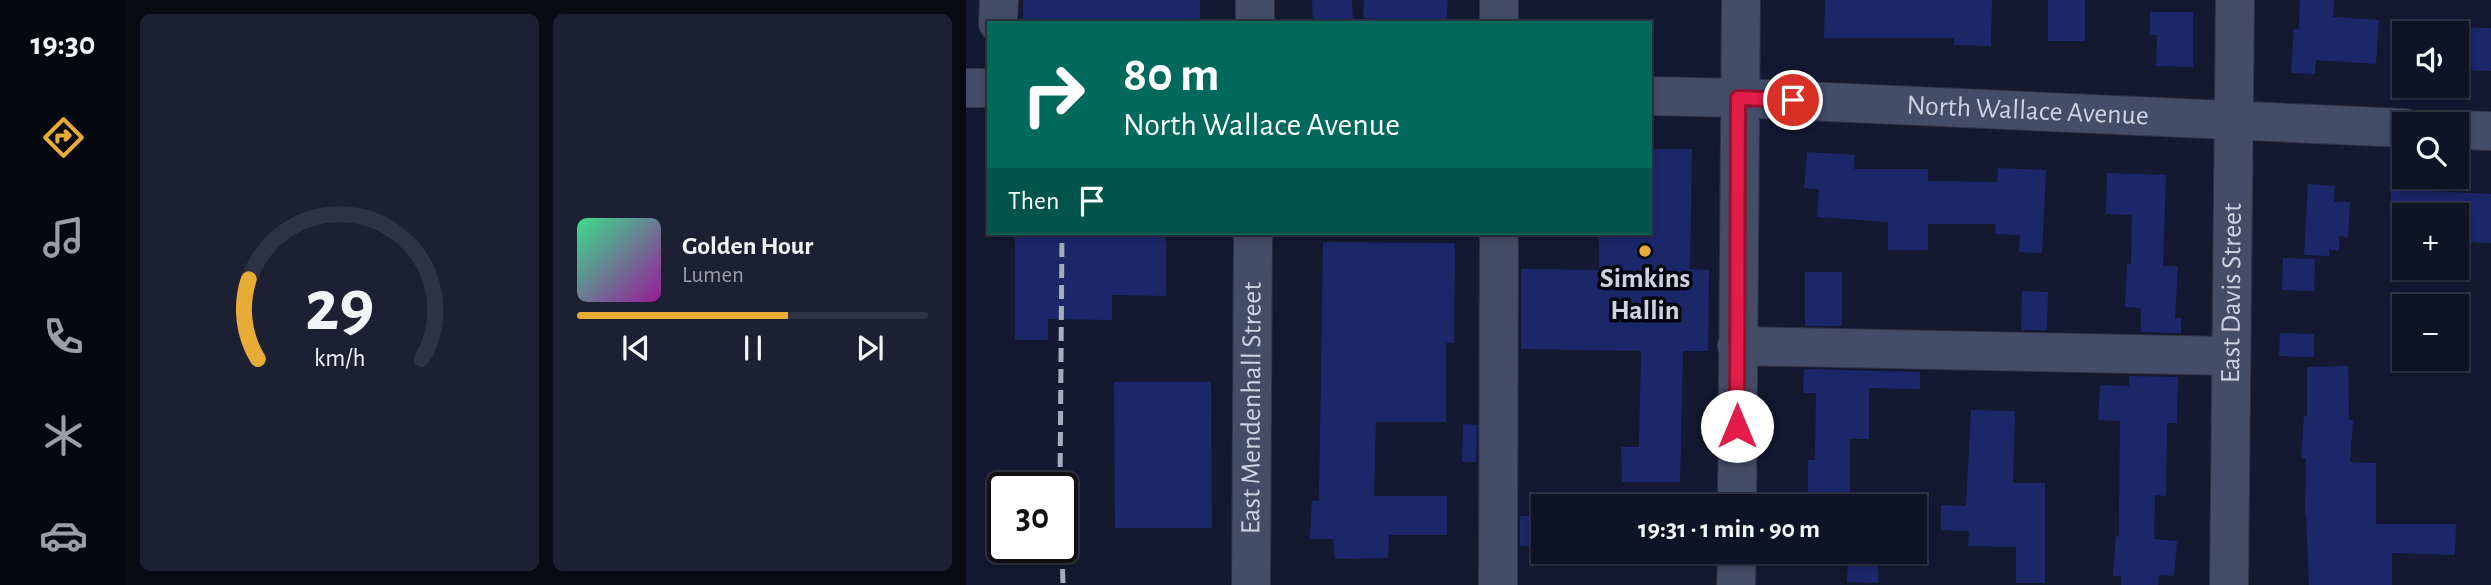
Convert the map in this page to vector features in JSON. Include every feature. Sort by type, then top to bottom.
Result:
[{"type":"street","points":[[999,0],[999,21]]},
{"type":"street","points":[[1255,0],[1255,21]]},
{"type":"street","points":[[1499,0],[1499,21]]},
{"type":"street","points":[[1737,494],[1738,98],[1741,0]]},
{"type":"street","name":"East Davis Street","points":[[2228,585],[2235,0]]},
{"type":"street","points":[[966,88],[987,88]]},
{"type":"street","name":"North Wallace Avenue","points":[[1652,96],[2392,128]]},
{"type":"street","points":[[2469,130],[2491,131]]},
{"type":"street","name":"East Mendenhall Street","points":[[1251,585],[1253,235]]},
{"type":"street","points":[[1498,585],[1499,235]]},
{"type":"street","points":[[1737,346],[2230,356]]},
{"type":"street","points":[[1737,564],[1737,585]]},
{"type":"building","points":[[1023,0],[1200,0],[1200,21],[1023,21]]},
{"type":"building","points":[[1312,0],[1352,0],[1353,21],[1313,21]]},
{"type":"building","points":[[1364,0],[1448,0],[1446,21],[1363,18]]},
{"type":"building","points":[[1825,0],[1992,0],[1991,46],[1954,45],[1954,38],[1824,38]]},
{"type":"building","points":[[2048,0],[2085,0],[2085,41],[2048,41]]},
{"type":"building","points":[[2300,0],[2334,0],[2333,17],[2379,20],[2376,64],[2316,60],[2315,74],[2291,73],[2294,29],[2299,29]]},
{"type":"building","points":[[2150,12],[2193,12],[2193,67],[2156,66],[2157,35],[2150,35]]},
{"type":"building","points":[[2469,27],[2491,28],[2491,71],[2469,70]]},
{"type":"building","name":"Simkins Hallin","points":[[1652,149],[1692,149],[1690,269],[1709,270],[1708,351],[1683,351],[1680,482],[1622,482],[1621,447],[1639,447],[1641,351],[1521,349],[1521,269],[1599,270],[1599,235],[1652,235]]},
{"type":"building","points":[[1807,152],[1855,155],[1854,169],[1928,169],[1928,181],[1997,182],[1998,168],[2046,170],[2042,253],[2019,252],[2020,235],[1995,234],[1996,224],[1928,224],[1928,250],[1888,250],[1888,222],[1817,217],[1819,189],[1804,188]]},
{"type":"building","points":[[2107,173],[2166,175],[2163,266],[2178,266],[2175,318],[2181,318],[2181,333],[2141,332],[2141,308],[2125,307],[2127,264],[2131,264],[2132,215],[2106,214]]},
{"type":"building","points":[[2308,184],[2335,186],[2334,202],[2350,202],[2348,237],[2339,236],[2339,250],[2329,250],[2329,256],[2304,255]]},
{"type":"building","points":[[2391,189],[2491,194],[2491,243],[2469,242],[2469,203],[2392,203],[2390,215]]},
{"type":"building","points":[[1015,235],[1166,235],[1166,296],[1112,295],[1112,320],[1048,319],[1048,340],[1015,340]]},
{"type":"building","points":[[1323,242],[1455,243],[1454,343],[1446,343],[1446,422],[1376,422],[1374,496],[1447,496],[1447,535],[1389,535],[1388,558],[1335,559],[1333,539],[1310,539],[1312,500],[1319,501]]},
{"type":"building","points":[[2283,258],[2315,259],[2314,291],[2282,290]]},
{"type":"building","points":[[1805,272],[1842,272],[1842,326],[1805,326]]},
{"type":"building","points":[[2022,291],[2048,292],[2047,330],[2021,330]]},
{"type":"building","points":[[2280,333],[2314,334],[2314,357],[2279,356]]},
{"type":"building","points":[[2348,366],[2349,420],[2353,420],[2350,462],[2376,463],[2376,524],[2456,524],[2455,555],[2392,553],[2392,585],[2309,585],[2305,514],[2306,458],[2301,458],[2304,416],[2307,417],[2307,367]]},
{"type":"building","points":[[1804,369],[1920,372],[1920,389],[1869,388],[1869,439],[1850,439],[1850,494],[1808,494],[1808,460],[1815,460],[1816,393],[1803,393]]},
{"type":"building","points":[[2129,376],[2178,377],[2177,423],[2167,423],[2166,496],[2155,495],[2154,539],[2177,541],[2174,576],[2159,575],[2158,585],[2121,585],[2121,576],[2113,576],[2116,536],[2119,537],[2120,421],[2098,420],[2100,385],[2129,386]]},
{"type":"building","points":[[1114,382],[1211,382],[1212,528],[1115,528]]},
{"type":"building","points":[[1971,410],[2015,411],[2013,483],[2045,483],[2045,583],[2016,583],[2016,547],[1968,546],[1969,531],[1941,530],[1941,505],[1966,506]]},
{"type":"building","points":[[1463,424],[1477,425],[1476,462],[1462,462]]},
{"type":"building","points":[[1520,516],[1531,516],[1531,546],[1520,546]]},
{"type":"building","points":[[1848,564],[1878,564],[1878,583],[1847,582]]},
{"type":"railway","points":[[1060,472],[1062,235]]},
{"type":"railway","points":[[1062,563],[1063,585]]},
{"type":"place","name":"Simkins Hallin","points":[[1645,251]]},
{"type":"route","points":[[1737,426],[1738,98],[1793,100]]}]
